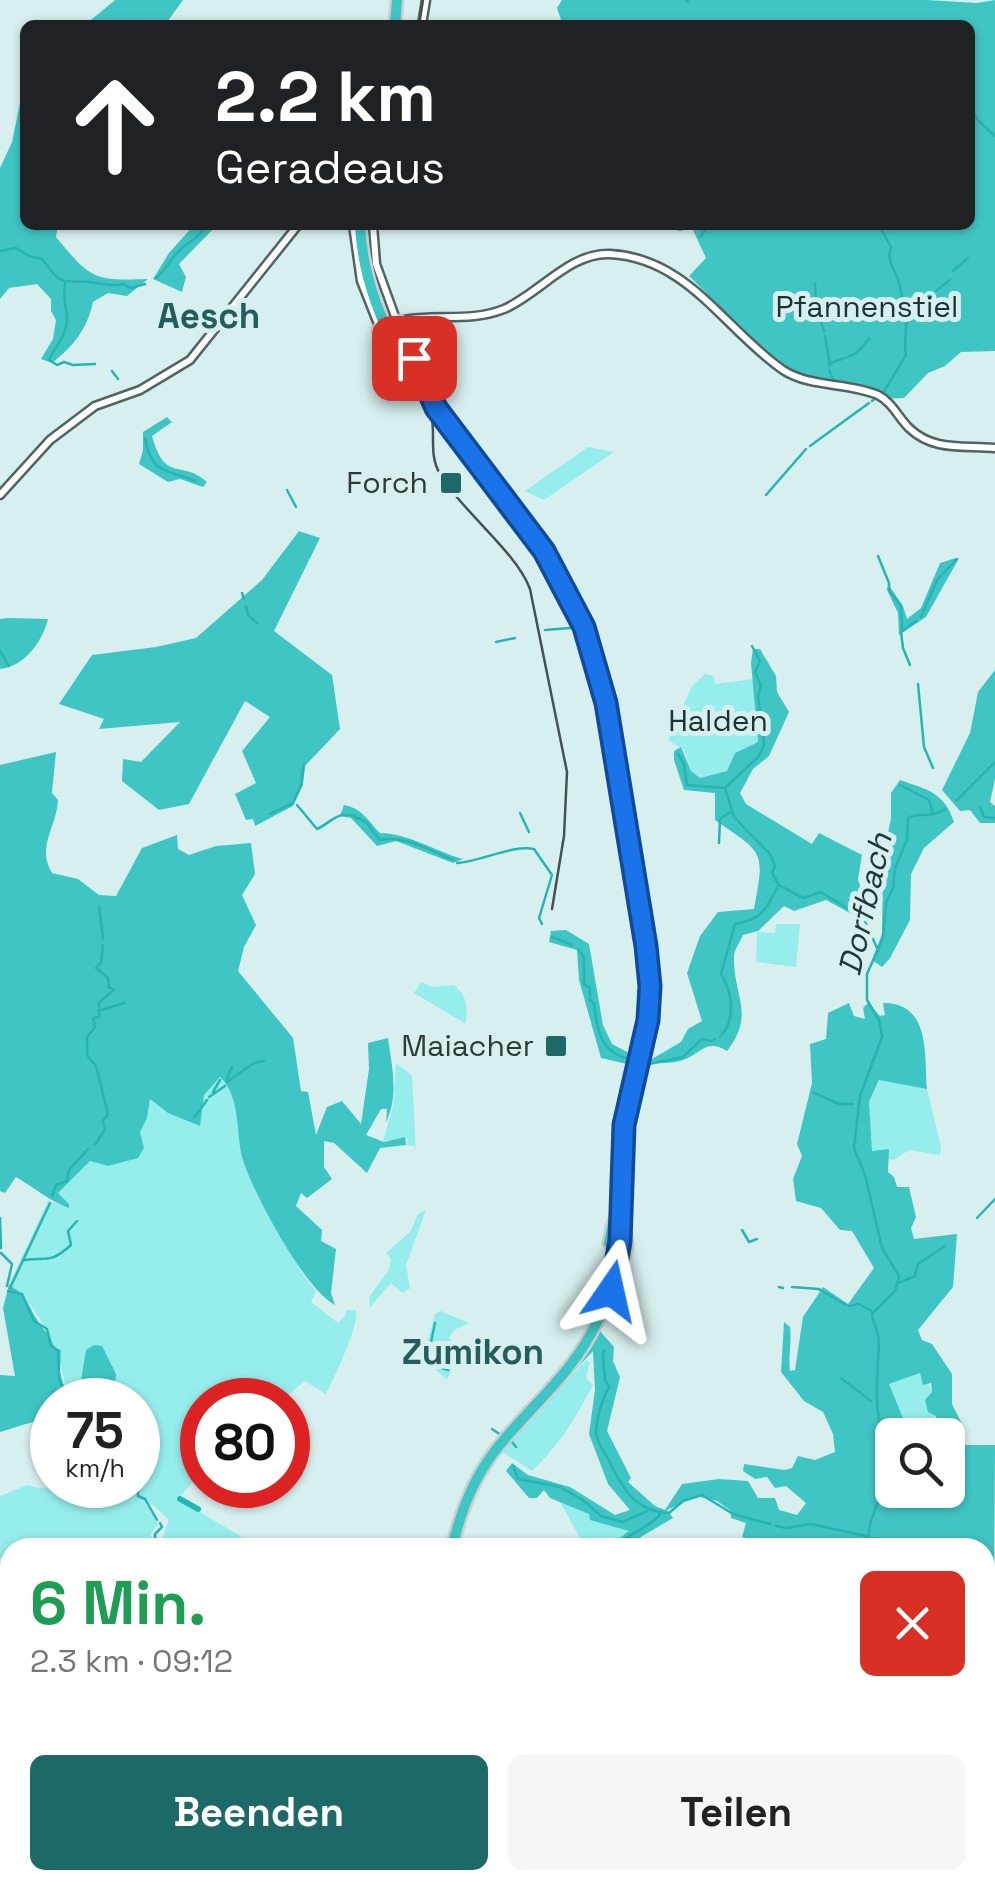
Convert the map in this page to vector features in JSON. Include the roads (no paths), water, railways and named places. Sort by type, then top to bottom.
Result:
[{"type":"highway","points":[[362,230],[365,264],[376,304],[400,354],[435,408]]},
{"type":"highway","points":[[396,322],[435,408]]},
{"type":"highway","points":[[379,329],[550,565],[581,626],[602,694],[648,985],[643,1043],[621,1130],[619,1173],[596,1328]]},
{"type":"highway","points":[[456,1538],[466,1508],[488,1465],[568,1372],[596,1328],[617,1284],[627,1244],[619,1173]]},
{"type":"main road","points":[[0,495],[44,446],[95,406],[140,390],[190,360],[294,230]]},
{"type":"main road","points":[[353,230],[360,281],[379,329],[396,322],[492,313],[526,298],[588,257],[609,254],[656,264],[691,285],[764,354],[791,374],[880,396],[912,431],[930,442],[995,448]]},
{"type":"main road","points":[[373,230],[376,264],[396,322]]},
{"type":"waterway","points":[[975,115],[995,136]]},
{"type":"waterway","points":[[156,278],[203,230]]},
{"type":"waterway","points":[[700,237],[705,230]]},
{"type":"waterway","points":[[882,230],[891,247],[890,259],[900,287],[906,327],[906,355],[883,393]]},
{"type":"waterway","name":"Dorfbach","points":[[0,251],[16,248],[42,259],[62,280],[123,284],[130,288],[145,284]]},
{"type":"waterway","points":[[953,271],[968,258]]},
{"type":"waterway","points":[[936,291],[950,280]]},
{"type":"waterway","points":[[65,283],[67,323],[49,360],[57,365],[95,364]]},
{"type":"waterway","points":[[815,283],[824,332]]},
{"type":"waterway","points":[[906,324],[931,297]]},
{"type":"waterway","points":[[825,336],[830,366]]},
{"type":"waterway","points":[[830,363],[852,355],[869,338]]},
{"type":"waterway","points":[[829,370],[834,382]]},
{"type":"waterway","points":[[112,371],[118,379]]},
{"type":"waterway","points":[[810,446],[869,403]]},
{"type":"waterway","points":[[145,438],[157,465],[195,481]]},
{"type":"waterway","points":[[766,495],[806,449]]},
{"type":"waterway","points":[[287,490],[296,507]]},
{"type":"waterway","points":[[878,556],[889,590],[901,606],[902,630]]},
{"type":"waterway","points":[[921,617],[937,580],[957,559]]},
{"type":"waterway","points":[[242,593],[244,599]]},
{"type":"waterway","points":[[246,606],[248,615],[257,623]]},
{"type":"waterway","points":[[910,665],[901,632],[916,621]]},
{"type":"waterway","points":[[545,630],[570,628]]},
{"type":"waterway","points":[[496,642],[515,638]]},
{"type":"waterway","points":[[752,646],[760,661],[755,672],[761,686],[758,696],[764,745],[759,756],[725,788],[734,817],[770,854],[775,866],[772,873],[779,885],[803,898],[821,892],[864,919],[877,948]]},
{"type":"waterway","points":[[0,651],[9,666]]},
{"type":"waterway","points":[[918,684],[924,747],[933,768]]},
{"type":"waterway","points":[[678,754],[687,785],[725,788]]},
{"type":"waterway","name":"Dorfbach","points":[[957,800],[995,762]]},
{"type":"waterway","points":[[270,814],[293,803],[304,764]]},
{"type":"waterway","points":[[900,785],[929,800],[933,814]]},
{"type":"waterway","points":[[297,805],[317,829],[338,816],[354,816]]},
{"type":"waterway","points":[[980,807],[984,817],[995,818]]},
{"type":"waterway","name":"Dorfbach","points":[[869,1538],[888,1466],[877,1404],[879,1340],[872,1314],[895,1291],[899,1276],[882,1248],[865,1175],[854,1148],[860,1096],[882,1037],[879,1020],[867,1000],[867,974],[883,938],[886,903],[907,840],[908,818],[945,809]]},
{"type":"waterway","points":[[719,843],[720,819],[730,812]]},
{"type":"waterway","points":[[520,813],[529,832]]},
{"type":"waterway","points":[[355,817],[366,822],[380,840],[410,842],[454,860]]},
{"type":"waterway","points":[[457,863],[517,849],[534,849],[552,875],[539,918],[542,924]]},
{"type":"waterway","points":[[720,1037],[731,1015],[728,989],[721,974],[735,924],[762,912],[778,886]]},
{"type":"waterway","points":[[99,906],[103,939]]},
{"type":"waterway","points":[[552,937],[572,945]]},
{"type":"waterway","points":[[95,1145],[105,1129],[103,1121],[108,1114],[96,1066],[87,1055],[87,1037],[95,1027],[93,1018],[99,1017],[99,1002],[114,990],[96,968],[101,963],[103,945]]},
{"type":"waterway","points":[[579,950],[584,958],[584,984],[590,988],[602,1038],[612,1051],[629,1059]]},
{"type":"waterway","points":[[102,1010],[124,1003]]},
{"type":"waterway","points":[[649,1064],[683,1057],[702,1039],[715,1039]]},
{"type":"waterway","points":[[227,1082],[254,1063],[264,1061]]},
{"type":"waterway","points":[[227,1079],[232,1067]]},
{"type":"waterway","points":[[213,1092],[220,1080]]},
{"type":"waterway","points":[[209,1097],[225,1086]]},
{"type":"waterway","points":[[814,1093],[839,1104],[853,1104]]},
{"type":"waterway","points":[[194,1118],[207,1100]]},
{"type":"waterway","points":[[52,1196],[56,1185],[67,1181],[69,1170],[88,1149]]},
{"type":"waterway","points":[[977,1218],[995,1199]]},
{"type":"waterway","points":[[10,1288],[50,1203]]},
{"type":"waterway","points":[[0,1218],[1,1248]]},
{"type":"waterway","points":[[24,1260],[48,1258],[64,1251],[71,1245],[68,1231],[77,1221]]},
{"type":"waterway","points":[[742,1230],[749,1242],[757,1239]]},
{"type":"waterway","points":[[898,1283],[915,1276],[918,1264],[945,1246]]},
{"type":"waterway","points":[[1,1253],[12,1264],[7,1286]]},
{"type":"waterway","points":[[779,1287],[783,1288]]},
{"type":"waterway","points":[[792,1287],[819,1289],[846,1305]]},
{"type":"waterway","points":[[8,1291],[22,1294],[34,1321],[47,1329],[51,1345],[58,1351],[59,1378]]},
{"type":"waterway","points":[[849,1306],[859,1304],[873,1312]]},
{"type":"waterway","points":[[435,1323],[430,1347],[436,1366],[448,1370]]},
{"type":"waterway","points":[[604,1350],[605,1380],[609,1387],[602,1402],[597,1436],[631,1496],[647,1508],[669,1513],[683,1501],[702,1495],[733,1514],[770,1524]]},
{"type":"waterway","points":[[841,1378],[871,1401]]},
{"type":"waterway","points":[[492,1429],[501,1435]]},
{"type":"waterway","points":[[512,1442],[516,1447]]},
{"type":"waterway","points":[[513,1466],[518,1479],[560,1487],[601,1516],[623,1522],[647,1511]]},
{"type":"waterway","points":[[150,1508],[157,1520]]},
{"type":"waterway","points":[[626,1538],[660,1514]]},
{"type":"waterway","points":[[155,1538],[162,1527],[160,1523]]},
{"type":"waterway","points":[[776,1526],[811,1524],[866,1536]]},
{"type":"railway","points":[[420,20],[423,0]]},
{"type":"railway","points":[[383,348],[426,402],[439,472],[513,560],[530,589],[567,772],[564,836],[552,909]]},
{"type":"place","name":"Forch","points":[[451,483]]},
{"type":"place","name":"Maiacher","points":[[556,1046]]},
{"type":"district","name":"Aesch","points":[[209,316]]},
{"type":"district","name":"Zumikon","points":[[473,1352]]},
{"type":"park label","name":"Pfannenstiel","points":[[867,307]]},
{"type":"park label","name":"Halden","points":[[718,721]]}]
